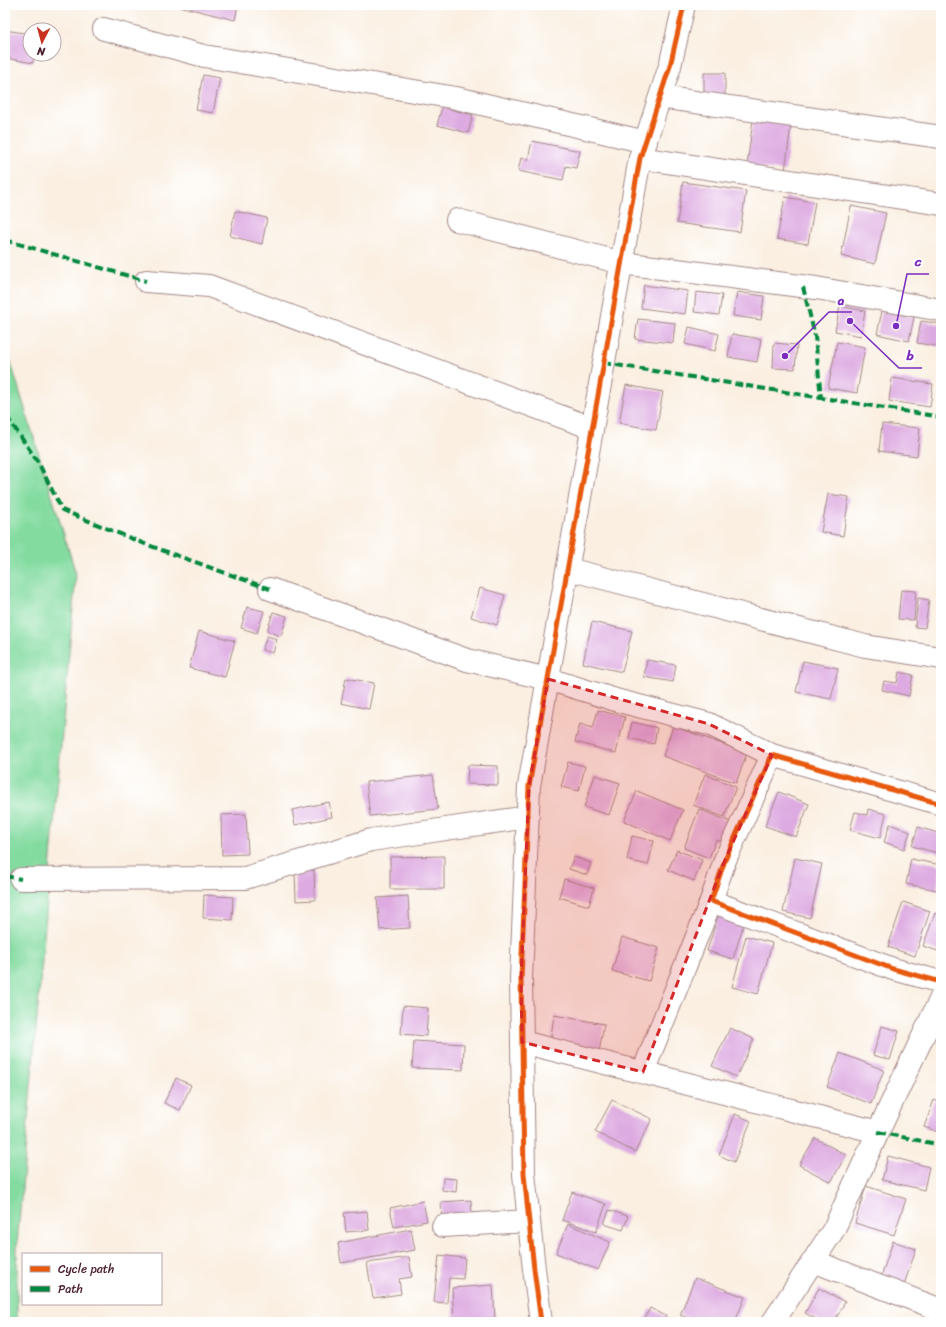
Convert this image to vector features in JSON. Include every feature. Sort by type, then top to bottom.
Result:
[{"type":"street","points":[[541,1322],[524,1174],[521,979],[529,786],[643,150],[670,66],[684,5]]},
{"type":"street","points":[[104,29],[204,56],[456,98],[643,150],[941,204]]},
{"type":"street","points":[[660,97],[941,137]]},
{"type":"street","points":[[457,220],[622,263],[816,288],[941,310]]},
{"type":"street","points":[[146,281],[209,286],[592,428]]},
{"type":"street","points":[[568,570],[865,646],[941,658]]},
{"type":"street","points":[[270,589],[467,660],[548,680],[619,701],[709,724],[772,755],[941,804]]},
{"type":"street","points":[[643,1072],[711,901],[725,860],[772,755]]},
{"type":"street","points":[[21,879],[245,878],[371,840],[528,817]]},
{"type":"street","points":[[711,901],[893,969],[941,982]]},
{"type":"street","points":[[773,1322],[834,1229],[941,998]]},
{"type":"street","points":[[522,1042],[878,1132]]},
{"type":"street","points":[[442,1226],[529,1220]]},
{"type":"street","points":[[813,1261],[941,1310]]},
{"type":"highlighted area","points":[[548,679],[709,724],[772,755],[725,860],[643,1072],[522,1042],[521,979],[529,786]]},
{"type":"green space","points":[[5,344],[76,574],[17,1245],[17,1322],[5,1322]]},
{"type":"building","points":[[175,5],[238,5],[235,20]]},
{"type":"building","points":[[5,30],[22,33],[22,61],[5,58]]},
{"type":"building","points":[[704,73],[725,73],[725,101],[704,100]]},
{"type":"building","points":[[203,75],[220,78],[213,113],[196,110]]},
{"type":"building","points":[[442,107],[473,115],[468,133],[437,125]]},
{"type":"building","points":[[753,119],[791,125],[785,171],[747,166]]},
{"type":"building","points":[[532,141],[580,151],[576,168],[566,166],[563,180],[518,171],[521,158],[528,160]]},
{"type":"building","points":[[683,182],[746,191],[740,232],[677,223]]},
{"type":"building","points":[[785,197],[815,202],[808,244],[777,239]]},
{"type":"building","points":[[851,206],[886,213],[875,264],[841,256]]},
{"type":"building","points":[[235,211],[267,218],[262,244],[230,236]]},
{"type":"building","points":[[644,285],[688,291],[685,314],[641,308]]},
{"type":"building","points":[[696,292],[722,295],[719,315],[694,312]]},
{"type":"building","points":[[737,292],[764,296],[761,320],[733,316]]},
{"type":"building","points":[[840,306],[865,311],[861,336],[835,331]]},
{"type":"building","points":[[882,311],[914,317],[909,341],[877,334]]},
{"type":"building","points":[[638,319],[675,323],[673,343],[635,339]]},
{"type":"building","points":[[921,321],[941,324],[941,347],[917,343]]},
{"type":"building","points":[[689,327],[719,334],[715,351],[685,344]]},
{"type":"building","points":[[732,334],[761,339],[757,362],[728,357]]},
{"type":"building","points":[[837,342],[865,347],[857,393],[828,388]]},
{"type":"building","points":[[774,343],[797,345],[795,369],[773,368]]},
{"type":"building","points":[[892,378],[933,384],[930,407],[889,401]]},
{"type":"building","points":[[626,385],[663,392],[656,430],[619,423]]},
{"type":"building","points":[[882,424],[920,428],[917,456],[879,451]]},
{"type":"building","points":[[828,494],[849,497],[843,536],[821,532]]},
{"type":"building","points":[[480,588],[505,595],[497,625],[471,617]]},
{"type":"building","points":[[901,590],[916,591],[914,620],[898,619]]},
{"type":"building","points":[[918,598],[929,600],[925,628],[915,627]]},
{"type":"building","points":[[247,607],[264,611],[257,633],[241,628]]},
{"type":"building","points":[[273,612],[287,616],[281,636],[267,631]]},
{"type":"building","points":[[592,622],[632,631],[622,672],[583,663]]},
{"type":"building","points":[[199,631],[235,641],[225,677],[189,668]]},
{"type":"building","points":[[267,636],[277,639],[273,653],[262,650]]},
{"type":"building","points":[[647,660],[676,665],[673,682],[644,677]]},
{"type":"building","points":[[803,661],[838,668],[831,699],[796,692]]},
{"type":"building","points":[[899,672],[913,675],[909,696],[882,690],[884,681],[897,683]]},
{"type":"building","points":[[346,678],[374,683],[369,709],[341,703]]},
{"type":"building","points":[[598,710],[625,717],[616,753],[575,742],[580,724],[593,728]]},
{"type":"building","points":[[632,722],[657,728],[654,744],[629,738]]},
{"type":"building","points":[[673,726],[747,753],[736,783],[663,756]]},
{"type":"building","points":[[568,762],[585,766],[579,791],[561,787]]},
{"type":"building","points":[[468,765],[498,766],[498,785],[467,784]]},
{"type":"building","points":[[705,774],[736,787],[724,817],[693,805]]},
{"type":"building","points":[[433,775],[438,809],[370,816],[366,782]]},
{"type":"building","points":[[595,775],[620,783],[609,815],[584,807]]},
{"type":"building","points":[[637,791],[683,810],[670,841],[624,821]]},
{"type":"building","points":[[779,792],[809,804],[796,837],[765,826]]},
{"type":"building","points":[[329,802],[332,817],[295,825],[292,810]]},
{"type":"building","points":[[699,809],[733,823],[725,843],[716,840],[709,858],[684,848]]},
{"type":"building","points":[[868,809],[886,814],[880,838],[850,830],[855,812],[867,815]]},
{"type":"building","points":[[246,814],[248,854],[222,855],[221,815]]},
{"type":"building","points":[[890,824],[910,832],[904,849],[884,842]]},
{"type":"building","points":[[918,827],[941,834],[941,854],[912,846]]},
{"type":"building","points":[[632,836],[654,841],[648,865],[627,860]]},
{"type":"building","points":[[677,850],[702,860],[694,881],[668,870]]},
{"type":"building","points":[[444,856],[444,889],[390,889],[390,857]]},
{"type":"building","points":[[574,857],[591,863],[587,875],[569,869]]},
{"type":"building","points":[[795,858],[822,864],[810,918],[783,912]]},
{"type":"building","points":[[911,859],[941,865],[937,890],[906,884]]},
{"type":"building","points":[[314,870],[315,900],[296,901],[295,872]]},
{"type":"building","points":[[564,879],[594,888],[589,906],[559,897]]},
{"type":"building","points":[[204,895],[233,897],[232,920],[203,918]]},
{"type":"building","points":[[408,896],[410,928],[380,930],[377,898]]},
{"type":"building","points":[[903,902],[930,911],[915,956],[888,947]]},
{"type":"building","points":[[935,913],[941,915],[941,952],[923,946]]},
{"type":"building","points":[[718,916],[744,923],[733,959],[707,951]]},
{"type":"building","points":[[746,936],[772,943],[758,994],[732,987]]},
{"type":"building","points":[[622,937],[659,948],[649,981],[612,971]]},
{"type":"building","points":[[403,1006],[428,1008],[426,1036],[401,1034]]},
{"type":"building","points":[[554,1015],[604,1024],[599,1052],[550,1043]]},
{"type":"building","points":[[882,1026],[899,1031],[890,1060],[873,1055]]},
{"type":"building","points":[[730,1028],[754,1039],[736,1077],[712,1066]]},
{"type":"building","points":[[414,1041],[464,1044],[463,1070],[412,1068]]},
{"type":"building","points":[[840,1053],[884,1070],[871,1104],[827,1087]]},
{"type":"building","points":[[176,1078],[191,1085],[180,1110],[164,1103]]},
{"type":"building","points":[[612,1100],[652,1119],[635,1152],[595,1132]]},
{"type":"building","points":[[934,1100],[941,1103],[941,1133],[924,1127]]},
{"type":"building","points":[[735,1114],[751,1121],[734,1162],[719,1155]]},
{"type":"building","points":[[815,1138],[846,1155],[831,1182],[799,1165]]},
{"type":"building","points":[[888,1156],[929,1167],[924,1190],[882,1180]]},
{"type":"building","points":[[443,1178],[457,1179],[456,1192],[442,1190]]},
{"type":"building","points":[[866,1186],[906,1199],[894,1235],[855,1223]]},
{"type":"building","points":[[572,1192],[606,1204],[596,1232],[562,1220]]},
{"type":"building","points":[[471,1200],[472,1218],[442,1220],[441,1202]]},
{"type":"building","points":[[423,1201],[427,1221],[394,1227],[390,1208]]},
{"type":"building","points":[[609,1210],[628,1216],[623,1230],[604,1224]]},
{"type":"building","points":[[367,1211],[369,1230],[346,1232],[344,1213]]},
{"type":"building","points":[[568,1224],[610,1242],[598,1270],[556,1253]]},
{"type":"building","points":[[411,1229],[415,1250],[341,1263],[338,1243]]},
{"type":"building","points":[[893,1241],[916,1249],[904,1285],[881,1277]]},
{"type":"building","points":[[439,1255],[465,1258],[463,1279],[449,1278],[447,1303],[434,1302]]},
{"type":"building","points":[[409,1257],[412,1277],[399,1279],[401,1294],[373,1298],[367,1263]]},
{"type":"building","points":[[695,1278],[745,1297],[735,1322],[699,1322],[680,1315]]},
{"type":"building","points":[[493,1285],[495,1318],[454,1321],[452,1288]]},
{"type":"building","points":[[819,1288],[845,1302],[834,1322],[822,1322],[805,1313]]},
{"type":"building","points":[[650,1308],[666,1316],[663,1322],[643,1322]]},
{"type":"marked path","points":[[5,240],[146,281]]},
{"type":"marked path","points":[[803,287],[815,336],[821,398]]},
{"type":"marked path","points":[[604,363],[941,417]]},
{"type":"marked path","points":[[5,404],[9,420],[38,462],[62,510],[145,544],[270,589]]},
{"type":"marked path","points":[[5,876],[21,879]]},
{"type":"marked path","points":[[878,1132],[941,1145]]},
{"type":"cycle path","points":[[541,1322],[524,1174],[521,979],[529,786],[640,158],[670,66],[684,5]]},
{"type":"cycle path","points":[[941,804],[772,755],[725,860],[711,901],[893,969],[941,982]]},
{"type":"place","name":"b","points":[[850,321]]},
{"type":"place","name":"c","points":[[896,326]]},
{"type":"place","name":"a","points":[[785,356]]}]
